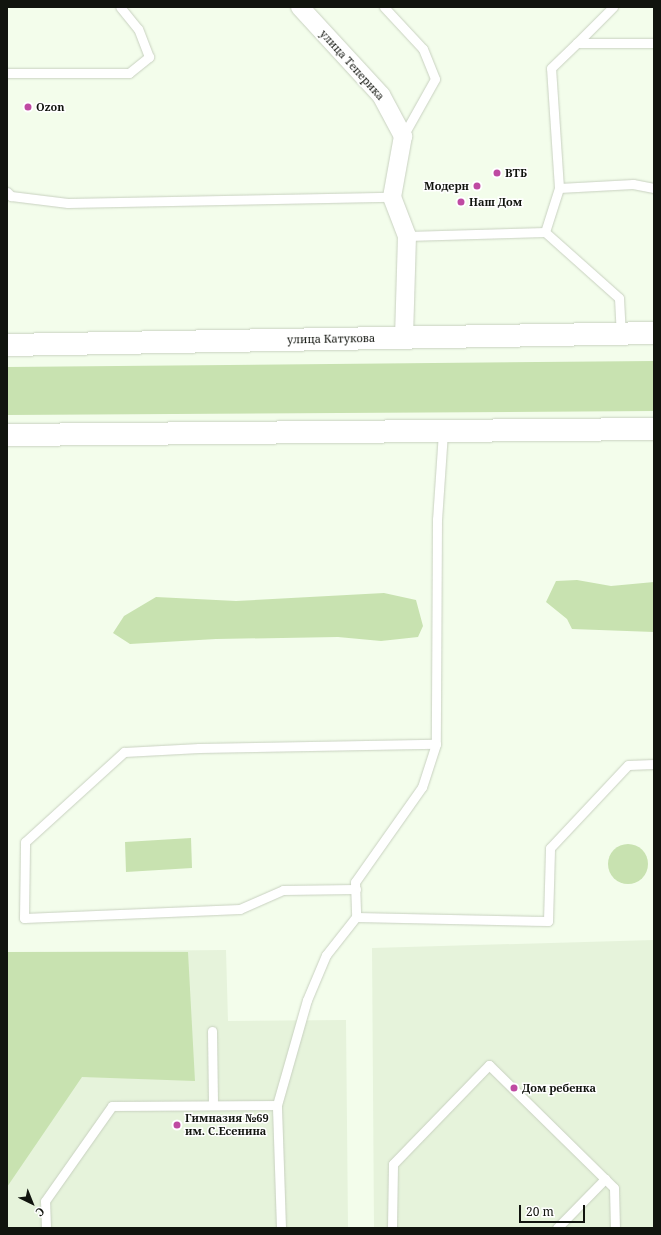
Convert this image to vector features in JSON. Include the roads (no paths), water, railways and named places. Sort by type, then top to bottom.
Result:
[{"type":"main road","name":"улица Катукова","points":[[7,345],[654,333]]},
{"type":"main road","points":[[7,435],[654,430]]},
{"type":"street","name":"улица Теперика","points":[[300,7],[381,95],[403,136]]},
{"type":"street","points":[[403,136],[392,197],[407,236],[404,338]]},
{"type":"lane","points":[[7,73],[129,73],[149,57],[138,29],[120,7]]},
{"type":"lane","points":[[384,7],[422,49],[435,79],[403,136]]},
{"type":"lane","points":[[545,232],[559,188],[551,68],[612,7]]},
{"type":"lane","points":[[577,43],[654,42]]},
{"type":"lane","points":[[559,188],[633,184],[654,188]]},
{"type":"lane","points":[[7,192],[11,196],[68,203],[392,197]]},
{"type":"lane","points":[[407,236],[545,232],[619,298],[621,333]]},
{"type":"lane","points":[[281,1228],[277,1105],[307,1000],[326,954],[356,917],[356,882],[422,787],[436,744],[437,519],[443,432]]},
{"type":"lane","points":[[356,889],[283,890],[240,909],[24,918],[25,842],[124,752],[198,748],[436,744]]},
{"type":"lane","points":[[356,917],[548,921],[550,848],[628,765],[654,764]]},
{"type":"lane","points":[[212,1031],[213,1105]]},
{"type":"lane","points":[[392,1228],[393,1164],[490,1064],[614,1188],[615,1228]]},
{"type":"lane","points":[[46,1228],[46,1201],[112,1106],[277,1105]]},
{"type":"lane","points":[[557,1228],[605,1179]]},
{"type":"place","name":"Ozon","points":[[28,107]]},
{"type":"place","name":"ВТБ","points":[[497,173]]},
{"type":"place","name":"Модерн","points":[[477,186]]},
{"type":"place","name":"Наш Дом","points":[[461,202]]},
{"type":"place","name":"Дом ребенка","points":[[514,1088]]},
{"type":"place","name":"Гимназия №69 им. С.Есенина","points":[[177,1125]]}]
